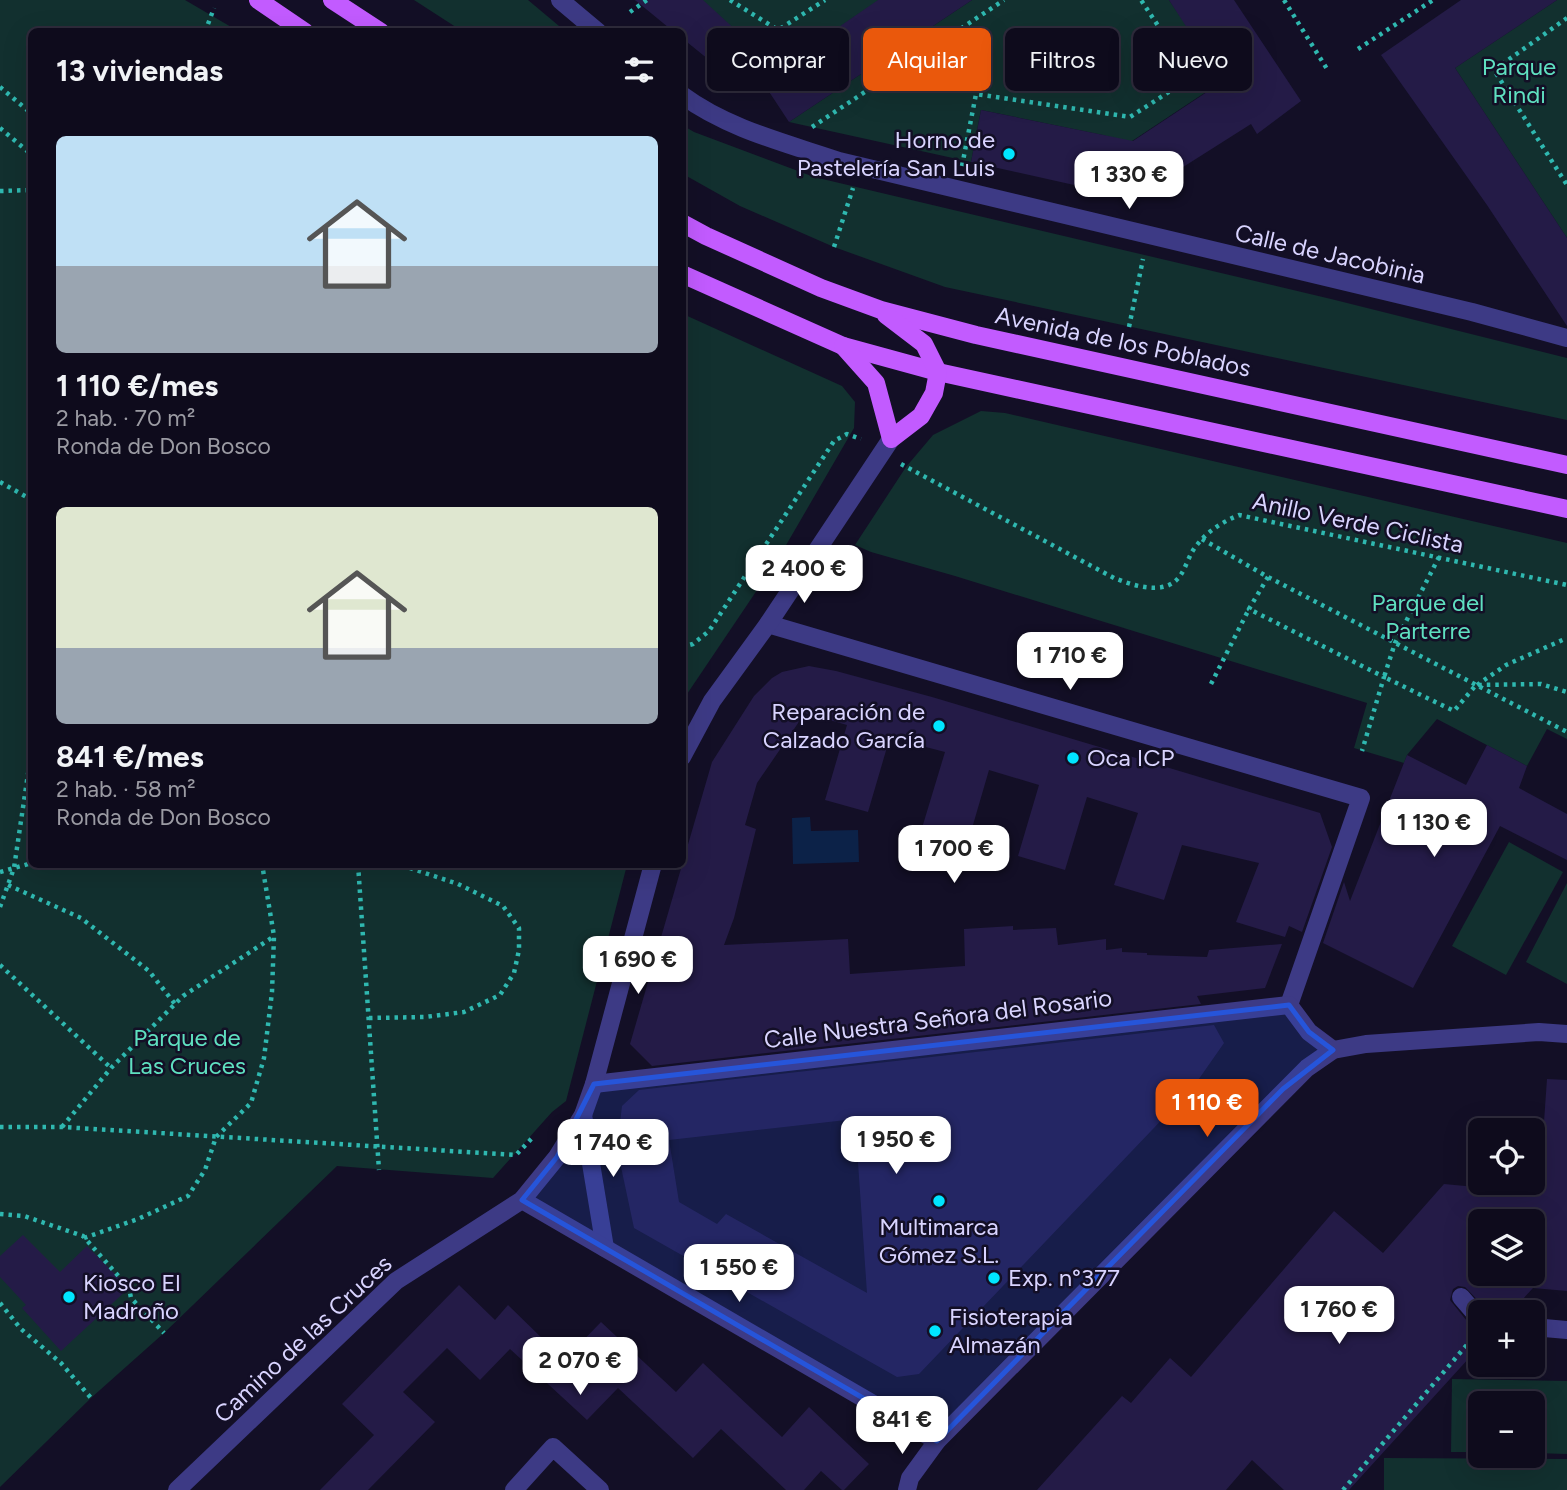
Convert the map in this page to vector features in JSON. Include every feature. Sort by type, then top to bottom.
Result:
[{"type":"main road","points":[[258,0],[299,28]]},
{"type":"main road","points":[[332,0],[375,28]]},
{"type":"main road","name":"Avenida de los Poblados","points":[[686,225],[821,288],[881,310],[976,335],[1567,466]]},
{"type":"main road","points":[[686,276],[843,346],[938,372],[1567,509]]},
{"type":"main road","points":[[843,346],[876,383],[891,439],[921,416],[934,393],[938,372],[923,344],[881,310]]},
{"type":"street","points":[[560,0],[593,28]]},
{"type":"street","name":"Calle de Jacobinia","points":[[686,98],[697,106],[759,135],[839,161],[1472,312],[1567,338]]},
{"type":"street","points":[[686,750],[712,701],[768,624],[891,439]]},
{"type":"street","points":[[768,624],[1362,798],[1289,1004],[1309,1032],[1333,1050]]},
{"type":"street","name":"Camino de las Cruces","points":[[177,1490],[396,1281],[522,1200],[557,1157],[583,1115],[594,1084],[652,868]]},
{"type":"street","name":"Calle Nuestra Señora del Rosario","points":[[594,1084],[1289,1004]]},
{"type":"street","points":[[905,1486],[937,1441],[1283,1089],[1333,1050],[1366,1044],[1539,1032],[1567,1034]]},
{"type":"street","points":[[583,1115],[605,1248]]},
{"type":"street","points":[[522,1200],[937,1441]]},
{"type":"street","points":[[1461,1297],[1468,1305]]},
{"type":"street","points":[[1545,1328],[1567,1330]]},
{"type":"street","points":[[514,1490],[553,1447],[600,1490]]},
{"type":"path","points":[[630,12],[648,0]]},
{"type":"path","points":[[730,0],[778,30],[825,0]]},
{"type":"path","points":[[804,132],[1004,0]]},
{"type":"path","points":[[961,172],[976,94],[1130,117],[1192,77],[1141,0]]},
{"type":"path","points":[[1284,0],[1327,69]]},
{"type":"path","points":[[1358,49],[1433,0]]},
{"type":"path","points":[[206,28],[214,8]]},
{"type":"path","points":[[1567,19],[1494,70],[1567,185]]},
{"type":"path","points":[[0,87],[28,111]]},
{"type":"path","points":[[0,128],[28,152]]},
{"type":"path","points":[[834,247],[853,187]]},
{"type":"path","points":[[0,191],[28,190]]},
{"type":"path","points":[[1129,327],[1144,255]]},
{"type":"path","points":[[686,646],[693,644],[709,631],[834,441],[847,434],[858,437]]},
{"type":"path","name":"Anillo Verde Ciclista","points":[[906,467],[1114,578],[1139,588],[1165,586],[1179,579],[1193,551],[1202,540],[1219,524],[1238,515],[1567,585]]},
{"type":"path","points":[[0,482],[28,498]]},
{"type":"path","points":[[1202,540],[1567,732]]},
{"type":"path","points":[[1362,751],[1395,643],[1439,557]]},
{"type":"path","points":[[1211,684],[1268,577]]},
{"type":"path","points":[[1249,609],[1454,712],[1476,685],[1506,665],[1567,638]]},
{"type":"path","points":[[1476,685],[1541,684],[1567,692]]},
{"type":"path","points":[[0,907],[14,868],[28,774]]},
{"type":"path","points":[[0,872],[28,864]]},
{"type":"path","points":[[84,1238],[138,1219],[188,1196],[205,1170],[216,1137],[251,1103],[264,1058],[272,992],[274,936],[263,868]]},
{"type":"path","points":[[358,868],[379,1170]]},
{"type":"path","points":[[369,1018],[425,1017],[464,1012],[500,995],[514,973],[519,950],[519,928],[503,906],[458,884],[410,868]]},
{"type":"path","points":[[8,885],[81,918],[149,971],[175,1004]]},
{"type":"path","points":[[62,1127],[111,1068],[183,996],[274,936]]},
{"type":"path","points":[[0,965],[111,1068]]},
{"type":"path","points":[[0,1127],[62,1127],[516,1155],[533,1137]]},
{"type":"path","points":[[0,1214],[24,1216],[84,1238],[129,1288],[131,1298],[164,1334]]},
{"type":"path","points":[[0,1303],[21,1329],[61,1363],[91,1398]]},
{"type":"path","points":[[1343,1490],[1468,1344]]},
{"type":"highlighted area","points":[[1289,1005],[1309,1032],[1333,1050],[1283,1089],[937,1441],[522,1200],[557,1157],[594,1084]]},
{"type":"green space","name":"Parque de Las Cruces","points":[[0,0],[185,0],[233,28],[28,28],[28,868],[626,868],[566,1101],[552,1112],[493,1178],[337,1166],[0,1487]]},
{"type":"green space","points":[[414,0],[528,0],[561,28],[457,28]]},
{"type":"green space","points":[[635,0],[879,0],[838,28],[707,28],[707,58],[686,40],[686,28],[676,28]]},
{"type":"green space","points":[[972,0],[1169,0],[1188,28],[1133,28],[1133,91],[1207,91],[1129,143],[1103,135],[981,110],[971,162],[789,122],[836,91],[849,91],[849,82],[863,73],[863,91],[991,91],[991,28],[930,28]]},
{"type":"green space","name":"Parque Rindi","points":[[1557,0],[1567,0],[1567,238],[1455,68]]},
{"type":"green space","points":[[686,127],[814,177],[1331,299],[1567,358],[1567,420],[945,287],[834,247],[740,206],[686,176]]},
{"type":"green space","points":[[686,315],[842,386],[855,402],[854,428],[778,559],[686,696]]},
{"type":"green space","name":"Parque del Parterre","points":[[981,411],[1005,413],[1567,543],[1567,739],[1547,729],[1527,766],[1437,719],[1407,755],[1404,763],[1354,748],[1367,703],[855,545],[906,467],[933,435]]},
{"type":"green space","points":[[1509,842],[1563,872],[1506,975],[1452,946]]},
{"type":"green space","points":[[1567,883],[1567,984],[1526,962]]},
{"type":"green space","points":[[1452,1379],[1567,1381],[1567,1454],[1545,1453],[1545,1391],[1468,1391],[1468,1452],[1451,1452]]},
{"type":"green space","points":[[1384,1458],[1468,1458],[1468,1468],[1545,1468],[1545,1459],[1567,1459],[1567,1490],[1384,1490]]},
{"type":"water","points":[[810,817],[811,831],[858,830],[859,862],[793,864],[792,818]]},
{"type":"building","points":[[635,0],[703,0],[733,28],[707,28],[707,58],[686,41],[686,28],[669,28]]},
{"type":"building","points":[[878,0],[972,0],[930,28],[863,28],[863,73],[849,82],[849,28],[837,28]]},
{"type":"building","points":[[1169,0],[1234,0],[1301,101],[1257,134],[1251,124],[1139,195],[1092,189],[971,162],[981,110],[1133,141],[1208,91],[1252,91],[1252,28],[1187,28]]},
{"type":"building","points":[[1461,0],[1557,0],[1455,68],[1567,238],[1567,326],[1487,205],[1381,55]]},
{"type":"building","points":[[769,91],[836,91],[789,122]]},
{"type":"building","points":[[809,666],[836,671],[1320,813],[1332,847],[1302,932],[1289,926],[1285,937],[1236,922],[1259,863],[1182,845],[1164,900],[1114,885],[1138,813],[1087,797],[1065,870],[1018,856],[1039,785],[989,770],[968,842],[922,828],[945,752],[890,737],[868,812],[825,800],[847,725],[805,713],[757,783],[745,825],[756,829],[734,918],[724,945],[848,939],[850,974],[965,966],[964,929],[1013,926],[1013,930],[1056,928],[1058,945],[1106,939],[1106,950],[1122,948],[1122,952],[1147,955],[1207,957],[1209,950],[1282,944],[1265,988],[1197,996],[1201,1004],[652,1066],[630,1044],[681,868],[686,868],[686,851],[712,762],[754,696],[782,672]]},
{"type":"building","points":[[1487,745],[1527,766],[1519,788],[1567,814],[1567,860],[1500,826],[1413,988],[1323,943],[1344,882],[1350,901],[1407,755],[1466,785]]},
{"type":"building","points":[[1214,1025],[1224,1043],[1194,1086],[919,1374],[897,1377],[634,1228],[617,1148],[622,1106],[639,1090]],"holes":[[[855,1119],[867,1293],[726,1214],[717,1224],[679,1202],[669,1140]]]},
{"type":"building","points":[[1547,1079],[1567,1080],[1567,1291],[1533,1288],[1522,1300],[1477,1300],[1465,1287],[1458,1286],[1453,1289],[1450,1300],[1468,1322],[1468,1359],[1349,1490],[1284,1490],[1252,1460],[1226,1490],[1037,1490],[1122,1396],[1131,1403],[1170,1358],[1191,1377],[1334,1211],[1383,1253],[1444,1184],[1468,1186],[1468,1195],[1545,1195]]},
{"type":"building","name":"Kiosco El Madroño","points":[[23,1235],[60,1272],[87,1246],[129,1288],[61,1351],[22,1308],[26,1305],[0,1277],[0,1256]]},
{"type":"building","points":[[459,1285],[495,1320],[508,1305],[548,1344],[555,1337],[572,1352],[601,1322],[676,1392],[703,1363],[782,1437],[809,1407],[869,1464],[844,1490],[821,1471],[804,1490],[786,1490],[721,1429],[693,1458],[618,1388],[587,1420],[510,1349],[480,1380],[447,1348],[403,1392],[435,1422],[368,1490],[320,1490],[374,1435],[342,1404]]},
{"type":"place","name":"Horno de Pastelería San Luis","points":[[1009,154]]},
{"type":"place","name":"Reparación de Calzado García","points":[[939,726]]},
{"type":"place","name":"Oca ICP","points":[[1073,758]]},
{"type":"place","name":"Multimarca Gómez S.L.","points":[[939,1201]]},
{"type":"place","name":"Exp. n°377","points":[[994,1278]]},
{"type":"place","name":"Kiosco El Madroño","points":[[69,1297]]},
{"type":"place","name":"Fisioterapia Almazán","points":[[935,1331]]}]
